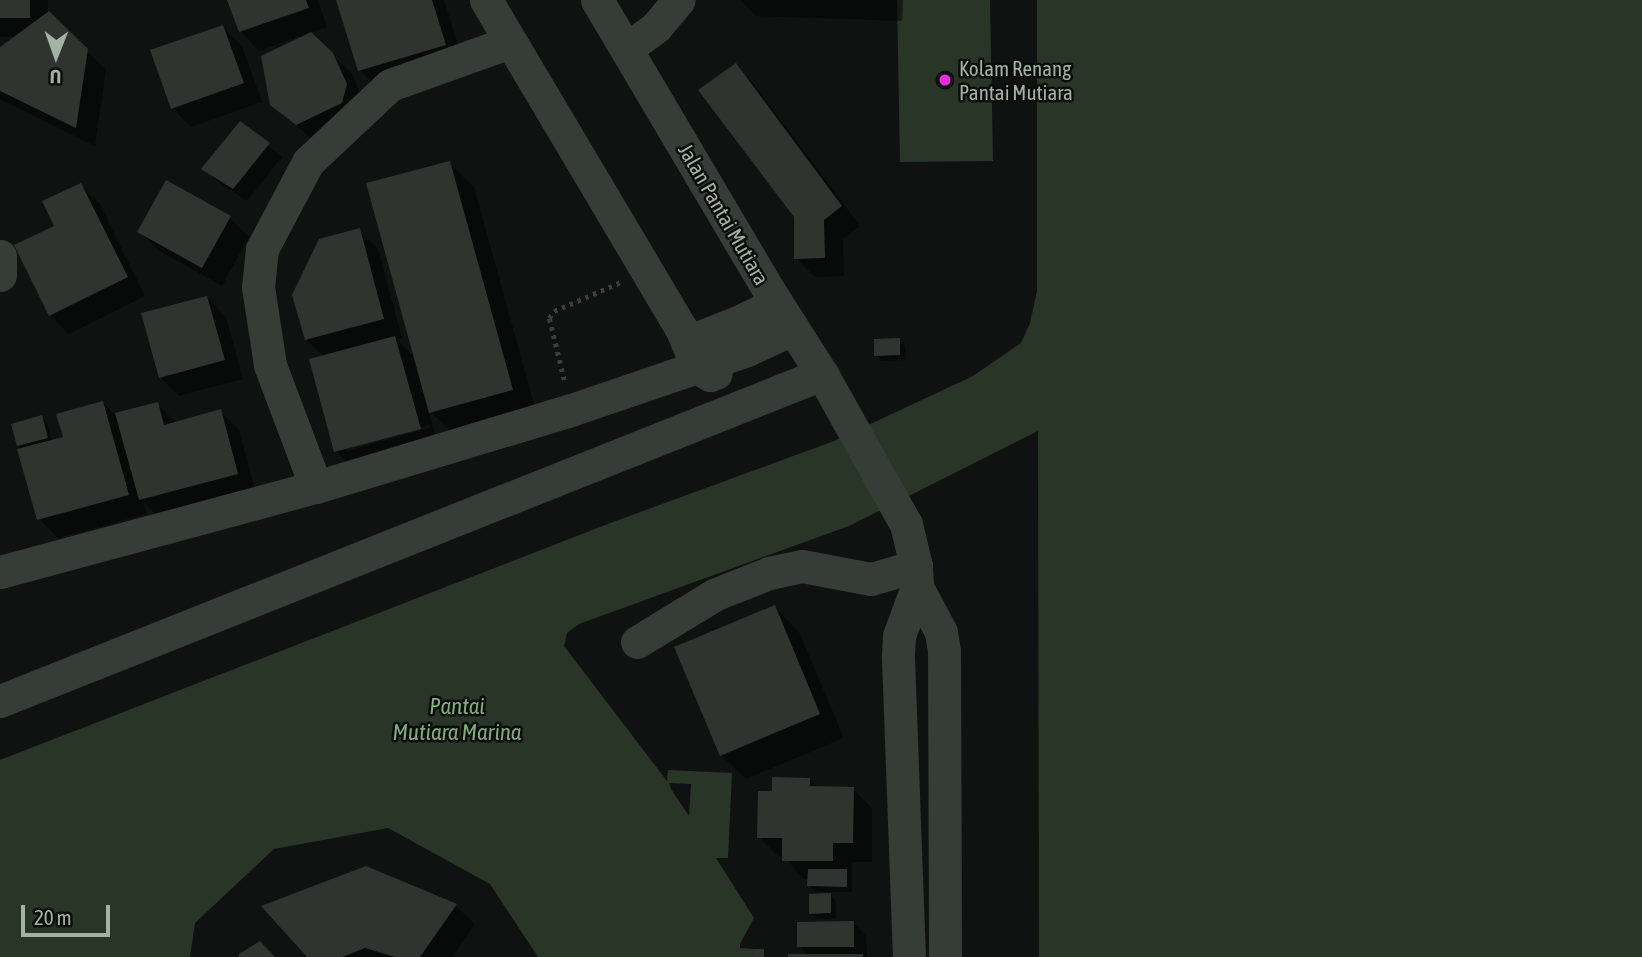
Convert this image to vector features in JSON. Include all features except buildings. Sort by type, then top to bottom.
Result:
[{"type":"street","points":[[486,0],[689,346]]},
{"type":"street","name":"Jalan Pantai Mutiara","points":[[597,0],[822,374],[906,524],[916,576],[941,632],[944,651],[945,957]]},
{"type":"street","points":[[626,49],[656,27],[679,0]]},
{"type":"street","points":[[316,487],[270,365],[258,287],[262,249],[308,162],[390,85],[510,42]]},
{"type":"street","points":[[0,256],[0,275]]},
{"type":"street","points":[[3,561],[316,487],[571,410],[689,346],[733,308],[785,316]]},
{"type":"street","points":[[689,346],[747,351],[785,316]]},
{"type":"street","points":[[0,701],[822,374]]},
{"type":"street","points":[[637,642],[716,594],[769,573],[802,566],[871,579],[916,576],[899,636],[898,658],[909,957]]},
{"type":"path","points":[[571,410],[550,318],[554,311],[647,271]]},
{"type":"water","name":"Kolam Renang Pantai Mutiara","points":[[897,0],[990,0],[993,161],[900,162]]},
{"type":"water","name":"Pantai Mutiara Marina","points":[[1037,0],[1642,0],[1642,957],[1039,957],[1038,431],[849,526],[579,624],[567,633],[564,646],[667,781],[668,770],[732,773],[728,858],[716,858],[754,918],[740,948],[754,949],[754,957],[538,957],[490,884],[388,828],[274,849],[195,923],[190,957],[0,957],[0,760],[613,522],[834,441],[973,376],[1021,343],[1030,323],[1037,291]],"holes":[[[669,783],[691,784],[689,816]]]},
{"type":"place","name":"Kolam Renang Pantai Mutiara","points":[[945,80]]}]
